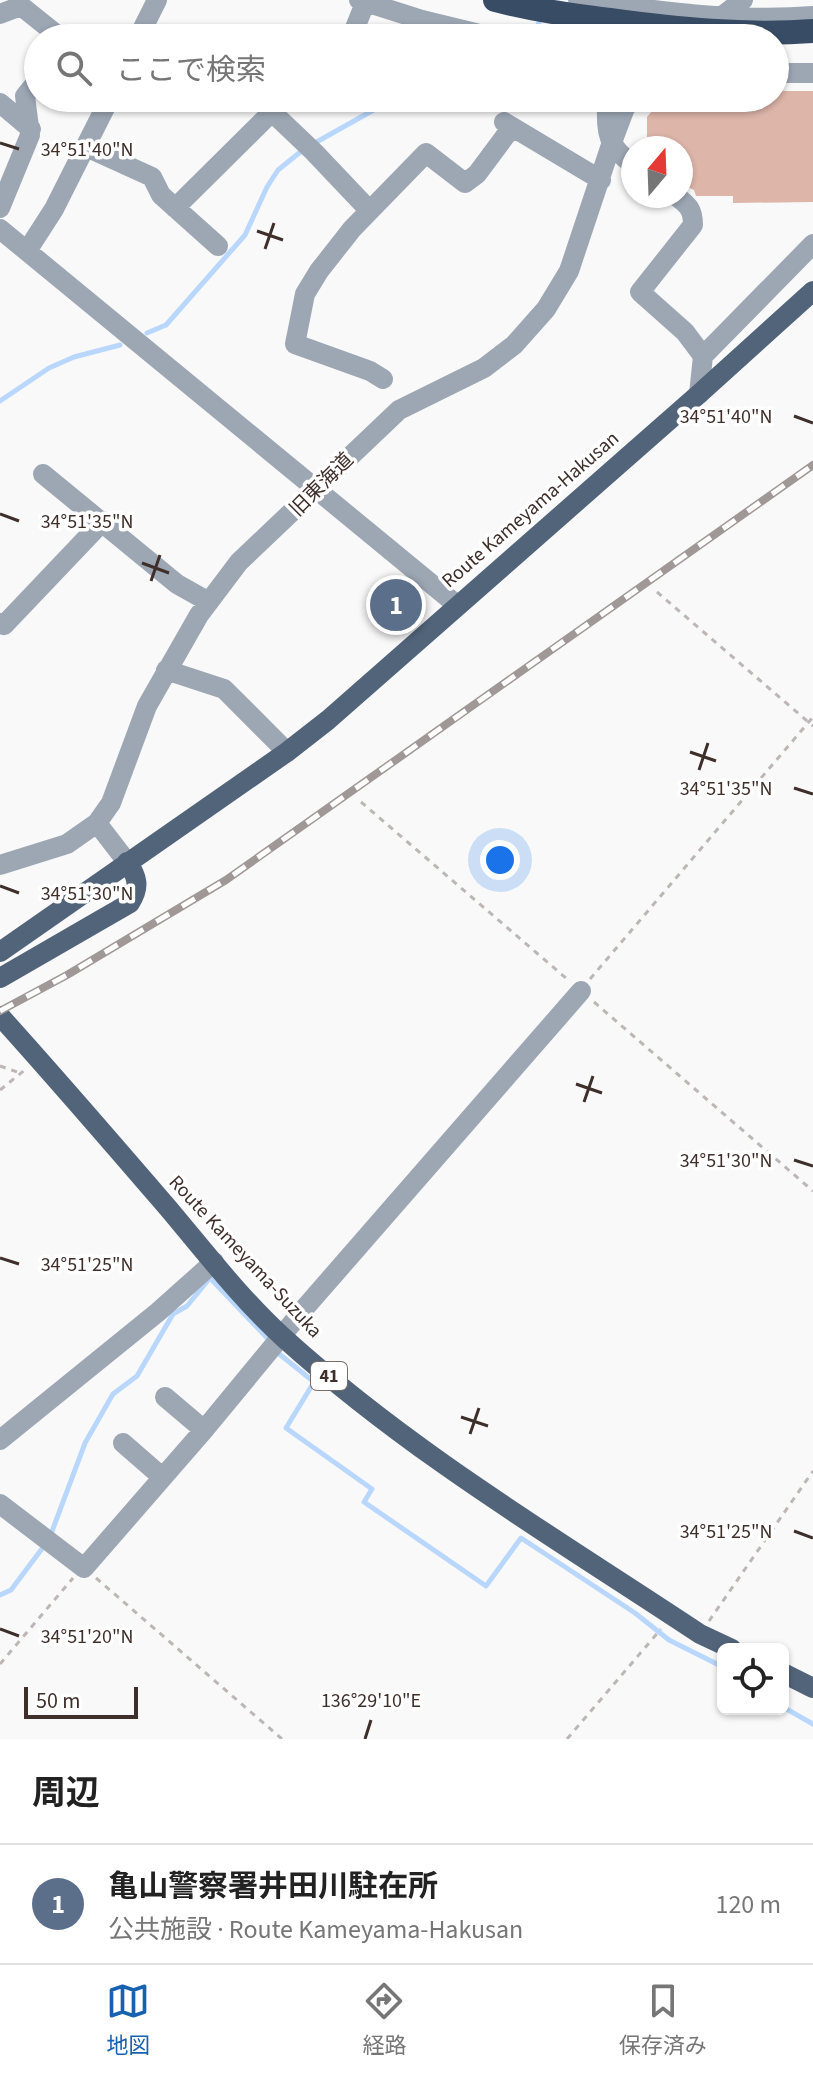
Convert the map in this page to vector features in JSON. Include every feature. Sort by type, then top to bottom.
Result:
[{"type":"highway","points":[[495,0],[534,10],[639,24]]},
{"type":"highway","points":[[789,31],[808,16]]},
{"type":"main road","name":"Route Kameyama-Hakusan","points":[[0,952],[287,752],[328,720],[813,291]]},
{"type":"main road","points":[[0,978],[130,903],[137,892],[136,875],[127,862]]},
{"type":"main road","name":"Route Kameyama-Suzuka","points":[[0,1016],[214,1262],[283,1336],[407,1440],[490,1498],[700,1634],[719,1643]]},
{"type":"main road","points":[[789,1676],[813,1688]]},
{"type":"street","points":[[145,24],[157,0]]},
{"type":"street","points":[[578,0],[688,16],[729,7]]},
{"type":"street","points":[[355,24],[362,2],[444,24]]},
{"type":"street","points":[[0,14],[21,6],[44,24]]},
{"type":"street","points":[[729,7],[744,19],[808,16]]},
{"type":"street","points":[[711,24],[729,7]]},
{"type":"street","points":[[789,73],[813,73]]},
{"type":"street","points":[[0,103],[31,129]]},
{"type":"street","points":[[0,208],[31,129],[28,112]]},
{"type":"street","points":[[27,251],[54,209],[103,112]]},
{"type":"street","points":[[175,208],[272,112]]},
{"type":"street","points":[[284,112],[307,146],[369,210]]},
{"type":"street","points":[[607,112],[607,134],[611,145],[621,154]]},
{"type":"street","name":"旧東海道","points":[[0,865],[67,844],[97,823],[111,803],[147,706],[166,670],[209,602],[239,562],[399,410],[484,368],[501,356],[546,309],[569,271],[623,112]]},
{"type":"street","points":[[383,379],[295,344],[305,294],[334,251],[369,210],[426,153],[465,183],[477,174],[508,125],[601,180]]},
{"type":"street","points":[[86,147],[152,177],[161,195],[218,246]]},
{"type":"street","points":[[690,208],[693,225],[640,292],[685,332],[703,356]]},
{"type":"street","points":[[0,229],[457,605]]},
{"type":"street","points":[[699,394],[703,356],[813,244]]},
{"type":"street","points":[[43,474],[177,584],[209,602]]},
{"type":"street","points":[[0,623],[4,625],[103,521]]},
{"type":"street","points":[[166,670],[224,689],[287,752]]},
{"type":"street","points":[[97,823],[127,862]]},
{"type":"street","points":[[0,1504],[84,1568],[581,991]]},
{"type":"street","points":[[0,1440],[158,1312],[214,1262]]},
{"type":"street","points":[[165,1397],[204,1430]]},
{"type":"street","points":[[123,1443],[162,1477]]},
{"type":"path","points":[[657,592],[813,726]]},
{"type":"path","points":[[581,991],[813,717]]},
{"type":"path","points":[[361,802],[813,1191]]},
{"type":"path","points":[[0,1090],[38,1058]]},
{"type":"path","points":[[0,1066],[20,1073]]},
{"type":"path","points":[[700,1634],[813,1471]]},
{"type":"path","points":[[0,1664],[84,1568],[282,1739]]},
{"type":"path","points":[[567,1739],[665,1624]]},
{"type":"building","points":[[789,91],[813,91],[813,202],[733,203],[733,196],[696,196],[693,190],[693,136],[647,136],[647,117],[651,112],[789,112]]},
{"type":"waterway","points":[[538,24],[541,16]]},
{"type":"waterway","points":[[313,144],[370,112]]},
{"type":"waterway","points":[[147,333],[166,325],[245,235],[278,170],[304,149]]},
{"type":"waterway","points":[[0,401],[49,368],[74,357],[120,345]]},
{"type":"waterway","points":[[51,1534],[85,1443],[113,1394],[137,1376],[173,1314],[187,1306],[210,1278],[269,1340]]},
{"type":"waterway","points":[[278,1353],[314,1382],[286,1428],[372,1489],[364,1502],[486,1586],[521,1538],[635,1613],[669,1640],[717,1664]]},
{"type":"waterway","points":[[0,1595],[11,1590],[44,1546]]},
{"type":"waterway","points":[[789,1710],[813,1724]]},
{"type":"railway","points":[[0,1011],[67,975],[226,880],[813,465]]},
{"type":"place","name":"亀山警察署井田川駐在所","points":[[396,605]]}]
